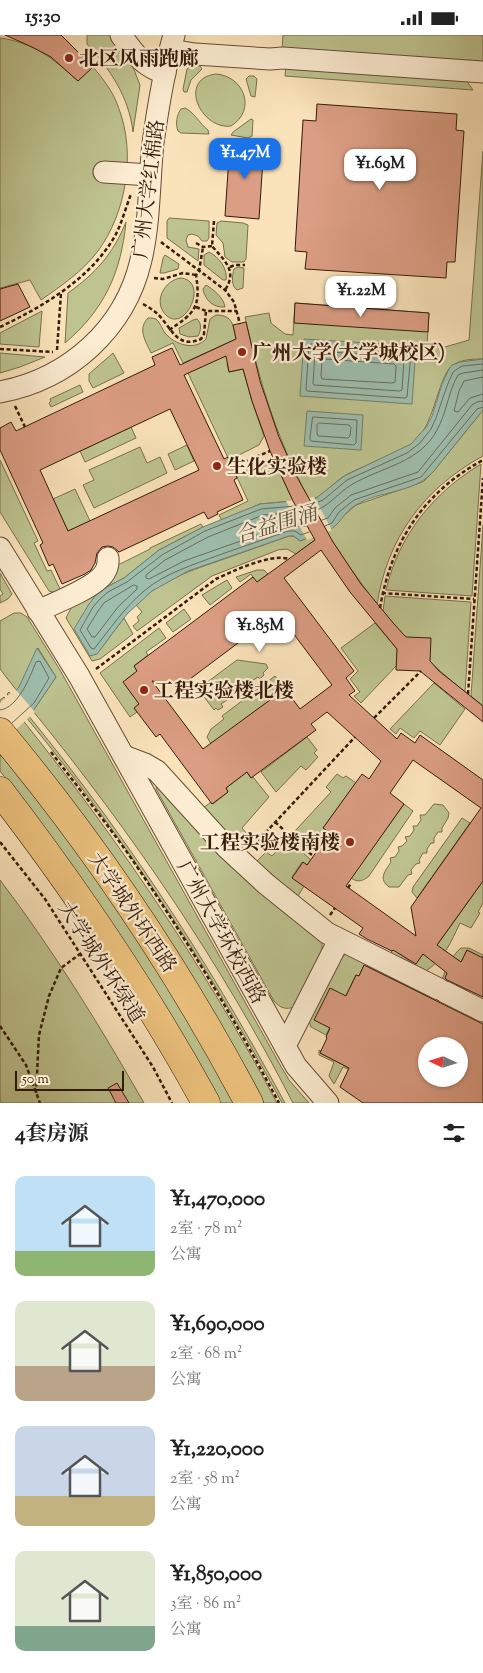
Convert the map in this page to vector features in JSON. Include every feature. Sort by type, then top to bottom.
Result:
[{"type":"main road","name":"大学城外环西路","points":[[6,739],[64,811],[120,889],[182,986],[249,1103]]},
{"type":"main road","name":"大学城外环西路","points":[[0,791],[68,882],[113,949],[154,1012],[206,1103]]},
{"type":"lane","points":[[121,35],[139,60],[165,73]]},
{"type":"lane","points":[[172,43],[195,54],[483,72]]},
{"type":"lane","name":"广州大学红棉路","points":[[7,399],[52,375],[82,356],[110,326],[127,298],[142,259],[157,118],[172,43]]},
{"type":"lane","points":[[104,172],[150,175]]},
{"type":"lane","name":"广州大学环校西路","points":[[0,549],[79,676],[300,1071],[328,1103]]},
{"type":"lane","points":[[38,611],[95,583],[105,572],[108,557]]},
{"type":"lane","name":"广州大学环校西路","points":[[124,757],[145,763],[156,771],[240,860],[331,936],[483,1011]]},
{"type":"lane","points":[[285,1045],[339,939]]},
{"type":"path","points":[[0,327],[37,308],[61,292],[92,267],[116,233],[131,192]]},
{"type":"path","points":[[214,221],[212,246],[230,267],[230,281],[225,291]]},
{"type":"path","points":[[146,231],[225,291],[234,302],[240,324]]},
{"type":"path","points":[[196,243],[203,247],[212,246]]},
{"type":"path","points":[[169,330],[187,319],[196,307],[199,293],[196,275],[199,271],[203,247]]},
{"type":"path","points":[[230,267],[245,265]]},
{"type":"path","points":[[153,278],[163,279],[183,273],[196,275]]},
{"type":"path","points":[[0,349],[56,353],[61,292]]},
{"type":"path","points":[[143,304],[159,315],[177,338],[190,342],[201,339],[204,334],[206,311]]},
{"type":"path","points":[[196,307],[206,311],[237,311]]},
{"type":"path","points":[[7,399],[26,427]]},
{"type":"path","points":[[232,467],[270,451]]},
{"type":"path","points":[[380,608],[386,577],[398,547],[418,514],[448,483],[465,469],[483,460]]},
{"type":"path","points":[[468,694],[483,478]]},
{"type":"path","points":[[95,670],[216,579],[277,557],[289,559]]},
{"type":"path","points":[[382,593],[474,599]]},
{"type":"path","points":[[374,718],[421,671]]},
{"type":"path","points":[[240,860],[355,737]]},
{"type":"path","points":[[51,752],[128,854],[184,939],[237,1026],[279,1103]]},
{"type":"path","points":[[275,822],[313,856]]},
{"type":"path","name":"大学城外环绿道","points":[[0,842],[45,899],[153,1067],[172,1103]]},
{"type":"path","points":[[348,888],[351,883]]},
{"type":"path","points":[[36,1093],[39,1035],[48,996],[61,969],[80,954]]},
{"type":"path","points":[[0,1026],[26,1065],[40,1103]]},
{"type":"green space","points":[[87,35],[116,35],[133,67],[140,85],[133,132],[123,95],[111,74],[87,44]]},
{"type":"green space","points":[[283,35],[483,35],[483,66],[282,51]]},
{"type":"green space","points":[[0,38],[12,40],[33,48],[59,65],[77,80],[93,67],[105,82],[119,109],[127,145],[125,183],[121,201],[108,236],[86,265],[41,300],[30,280],[0,288]]},
{"type":"green space","points":[[192,65],[200,66],[202,69],[191,80],[187,92],[184,92],[187,69]]},
{"type":"green space","points":[[286,65],[466,80],[473,90],[285,76]]},
{"type":"green space","points":[[216,74],[226,76],[234,81],[244,95],[244,111],[231,126],[220,125],[211,120],[203,113],[198,103],[196,94],[198,85],[204,78]]},
{"type":"green space","points":[[249,76],[254,76],[257,79],[255,97],[251,96],[246,79]]},
{"type":"green space","points":[[185,108],[208,130],[209,134],[181,133],[178,131],[178,116],[181,109]]},
{"type":"green space","points":[[251,119],[253,120],[252,136],[248,138],[231,135],[233,132]]},
{"type":"green space","points":[[483,151],[483,359],[460,362],[448,370],[423,431],[410,445],[402,451],[346,475],[319,496],[309,500],[288,455],[271,411],[263,388],[245,317],[269,313],[271,323],[285,334],[293,335],[295,303],[429,313],[427,345],[445,347],[469,340]]},
{"type":"green space","points":[[169,218],[209,221],[209,238],[207,241],[202,241],[198,236],[192,234],[188,235],[186,240],[188,247],[199,249],[198,261],[167,238],[167,221]]},
{"type":"green space","points":[[221,221],[248,225],[246,259],[244,262],[232,262],[225,257],[223,243],[216,235],[217,223]]},
{"type":"green space","points":[[126,222],[120,258],[108,289],[90,317],[65,343],[68,293],[103,262]]},
{"type":"green space","points":[[209,252],[222,264],[226,272],[226,280],[223,280],[204,265],[204,255]]},
{"type":"green space","points":[[165,255],[179,264],[178,269],[160,273]]},
{"type":"green space","points":[[238,267],[244,268],[243,288],[237,290],[232,278],[234,269]]},
{"type":"green space","points":[[181,278],[189,281],[193,287],[194,296],[187,312],[181,317],[174,319],[167,316],[163,311],[160,299],[165,287]]},
{"type":"green space","points":[[206,285],[215,291],[225,307],[213,305],[208,300],[203,289]]},
{"type":"green space","points":[[42,311],[39,347],[0,344],[0,333]]},
{"type":"green space","points":[[216,315],[222,315],[229,319],[233,325],[236,339],[183,363],[173,343],[151,353],[143,331],[148,318],[156,319],[165,333],[174,341],[191,346],[201,343],[206,339],[210,319]]},
{"type":"green space","points":[[197,319],[200,323],[198,336],[189,337],[180,334],[179,328]]},
{"type":"green space","points":[[238,350],[227,364],[229,372],[243,369],[264,436],[259,445],[229,460],[188,373]]},
{"type":"green space","points":[[0,353],[45,357],[0,373]]},
{"type":"green space","points":[[113,353],[124,373],[93,388],[89,381],[89,374]]},
{"type":"green space","points":[[80,385],[83,392],[51,407],[50,399]]},
{"type":"green space","points":[[483,410],[483,456],[443,483],[412,517],[399,537],[389,558],[377,605],[326,531],[356,505],[424,481]]},
{"type":"green space","points":[[131,427],[136,438],[85,462],[80,451]]},
{"type":"green space","points":[[187,445],[194,461],[175,470],[168,454]]},
{"type":"green space","points":[[140,447],[147,463],[160,457],[167,473],[94,508],[83,485],[94,480],[89,470]]},
{"type":"green space","points":[[0,460],[38,541],[34,543],[47,571],[51,570],[60,589],[100,569],[97,563],[101,561],[101,568],[97,573],[70,590],[62,592],[49,591],[0,512]]},
{"type":"green space","points":[[268,461],[276,464],[293,501],[260,504],[222,521],[219,515],[248,501],[236,475]]},
{"type":"green space","points":[[481,464],[472,596],[386,590],[400,551],[420,517],[448,488]]},
{"type":"green space","points":[[75,489],[90,521],[68,531],[53,499]]},
{"type":"green space","points":[[201,524],[203,527],[159,550],[124,578],[105,588],[99,651],[124,618],[133,634],[100,659],[92,661],[66,618],[75,600],[116,566]]},
{"type":"green space","points":[[483,525],[483,706],[471,696]]},
{"type":"green space","points":[[289,536],[294,536],[300,541],[313,536],[315,540],[296,554],[287,549],[278,550],[212,576],[137,631],[133,626],[139,621],[137,617],[142,612],[136,605],[145,596],[166,582],[200,567]]},
{"type":"green space","points":[[257,570],[264,570],[268,574],[256,583],[251,574],[240,582],[236,577]]},
{"type":"green space","points":[[0,573],[12,594],[8,599],[0,603],[0,596],[3,594],[0,589]]},
{"type":"green space","points":[[227,580],[232,588],[210,605],[202,595]]},
{"type":"green space","points":[[385,596],[471,602],[465,692],[422,654],[392,622],[383,611]]},
{"type":"green space","points":[[184,609],[191,619],[173,632],[166,623]]},
{"type":"green space","points":[[14,613],[21,613],[27,617],[60,670],[279,1063],[289,1080],[309,1103],[293,1103],[236,1000],[173,900],[105,804],[33,711],[56,677],[38,648],[17,691],[0,669],[0,621]]},
{"type":"green space","points":[[375,623],[397,649],[397,665],[361,703],[354,696],[360,692],[350,679],[358,671],[341,648]]},
{"type":"green space","points":[[159,628],[166,638],[146,652],[148,655],[134,666],[137,671],[139,704],[134,708],[137,712],[130,717],[100,673]]},
{"type":"green space","points":[[237,660],[266,664],[268,668],[260,679],[258,677],[249,683],[251,686],[246,690],[244,687],[235,694],[237,696],[232,700],[230,698],[221,704],[223,707],[214,710],[198,689]]},
{"type":"green space","points":[[275,676],[285,689],[211,744],[207,737],[211,729],[224,719],[222,716]]},
{"type":"green space","points":[[434,683],[465,709],[440,745],[420,731],[414,738],[400,728],[396,734],[390,729]]},
{"type":"green space","points":[[9,692],[86,790],[158,890],[223,994],[285,1103],[282,1103],[252,1048],[155,891],[84,792],[7,694]]},
{"type":"green space","points":[[4,697],[80,793],[150,893],[216,996],[277,1103],[264,1103],[237,1054],[59,784],[0,711],[0,700]]},
{"type":"green space","points":[[307,737],[317,750],[314,753],[318,757],[306,770],[301,766],[276,792],[261,772]]},
{"type":"green space","points":[[2,754],[90,868],[172,993],[235,1103],[220,1103],[200,1066],[37,818],[0,771],[0,756]]},
{"type":"green space","points":[[247,772],[269,797],[242,828],[247,834],[238,843],[203,808],[211,802],[213,804],[228,792],[226,788]]},
{"type":"green space","points":[[337,774],[343,778],[346,776],[356,783],[323,828],[330,833],[316,851],[295,831],[331,792],[326,787]]},
{"type":"green space","points":[[157,785],[322,941],[322,954],[294,1007],[283,1008],[274,1001],[156,789]]},
{"type":"green space","points":[[404,804],[413,811],[369,876],[360,881],[351,878]]},
{"type":"green space","points":[[434,804],[443,805],[449,813],[442,832],[438,832],[434,838],[434,843],[431,843],[427,849],[427,853],[423,853],[419,860],[420,863],[416,864],[411,870],[412,874],[408,875],[399,887],[389,887],[383,878],[391,862],[390,858],[395,857],[399,851],[398,847],[407,841],[405,837],[410,836],[414,830],[413,826],[417,826],[421,820],[420,815],[425,815]]},
{"type":"green space","points":[[462,818],[470,823],[417,898],[412,892],[413,887]]},
{"type":"green space","points":[[288,839],[311,860],[307,865],[302,862],[292,877],[304,886],[298,896],[285,887],[257,861],[266,852],[272,856]]},
{"type":"green space","points":[[0,880],[76,989],[144,1103],[0,1103]]},
{"type":"green space","points":[[483,881],[483,903],[478,912],[480,913],[471,928],[460,923],[446,950],[438,961],[426,971],[390,954],[393,949],[415,965],[425,951],[430,955]]},
{"type":"green space","points":[[461,948],[469,948],[483,955],[482,958],[467,950],[451,983],[470,992],[467,997],[442,981],[449,963]]},
{"type":"green space","points":[[346,954],[431,992],[429,997],[364,965],[359,976],[356,975],[326,1035],[311,1027],[309,1021],[337,960]]},
{"type":"green space","points":[[319,1050],[321,1051],[320,1053],[349,1068],[343,1067],[334,1084],[329,1076],[334,1062],[319,1055]]},
{"type":"water","points":[[304,339],[416,346],[412,404],[300,396]]},
{"type":"water","name":"合益围涌","points":[[483,359],[483,410],[433,472],[425,479],[406,488],[365,500],[356,505],[331,529],[300,541],[294,536],[289,536],[188,571],[152,591],[127,614],[97,654],[90,656],[74,629],[89,604],[105,588],[124,578],[159,550],[203,527],[260,504],[315,499],[344,476],[411,444],[427,426],[442,384],[452,365]]},
{"type":"water","points":[[307,411],[363,415],[361,450],[304,446]]},
{"type":"water","points":[[37,648],[56,677],[33,711],[0,707],[19,687]]},
{"type":"pier","points":[[314,497],[332,530],[307,540],[286,501]]},
{"type":"pier","points":[[15,689],[35,712],[0,744],[0,703]]},
{"type":"building","name":"北区风雨跑廊","points":[[5,35],[61,35],[93,67],[78,81],[51,57]]},
{"type":"building","points":[[317,104],[457,114],[456,130],[464,131],[455,262],[447,262],[446,278],[305,269],[307,252],[295,251],[303,120],[316,121]]},
{"type":"building","points":[[230,142],[264,144],[259,219],[225,216]]},
{"type":"building","points":[[18,284],[30,307],[0,321],[0,289]]},
{"type":"building","points":[[295,303],[429,313],[428,332],[294,323]]},
{"type":"building","points":[[246,322],[260,381],[279,437],[297,477],[333,542],[361,584],[394,624],[406,637],[431,638],[430,661],[439,671],[483,706],[483,722],[420,671],[396,670],[397,649],[350,592],[321,550],[284,578],[354,671],[346,678],[355,691],[349,695],[397,739],[401,733],[415,743],[420,735],[483,780],[483,881],[437,945],[461,962],[467,950],[483,958],[483,997],[447,980],[445,978],[447,973],[423,954],[416,964],[393,950],[367,939],[359,934],[363,928],[292,878],[303,862],[307,865],[330,833],[323,828],[362,774],[369,779],[381,761],[327,712],[311,724],[316,730],[251,778],[247,772],[226,788],[228,792],[212,804],[160,734],[156,737],[134,708],[139,704],[123,682],[137,671],[134,666],[253,577],[257,582],[315,540],[293,501],[270,451],[243,369],[229,372],[226,356],[184,375],[224,459],[228,457],[237,478],[234,480],[243,500],[217,512],[218,514],[208,519],[204,512],[119,552],[113,547],[102,547],[97,553],[91,570],[62,584],[53,564],[49,566],[40,545],[43,543],[0,450],[0,428],[11,422],[16,431],[155,365],[152,357],[172,348],[180,365],[236,339],[233,325]],"holes":[[[170,409],[199,470],[68,531],[40,470]],[[278,613],[332,685],[300,709],[285,689],[203,749],[152,681],[182,685]],[[413,760],[481,808],[411,907],[416,936],[346,886],[404,804],[390,793]]]},
{"type":"building","points":[[364,965],[483,1024],[483,1103],[363,1103],[340,1087],[349,1068],[320,1053],[330,1028],[314,1020],[330,988],[346,996],[356,975],[359,976]]},
{"type":"building","points":[[117,1083],[129,1103],[116,1103],[108,1088]]},
{"type":"place","name":"北区风雨跑廊","points":[[69,58]]},
{"type":"place","name":"广州大学(大学城校区)","points":[[242,352]]},
{"type":"place","name":"生化实验楼","points":[[217,466]]},
{"type":"place","name":"工程实验楼北楼","points":[[144,690]]},
{"type":"place","name":"工程实验楼南楼","points":[[350,842]]}]
